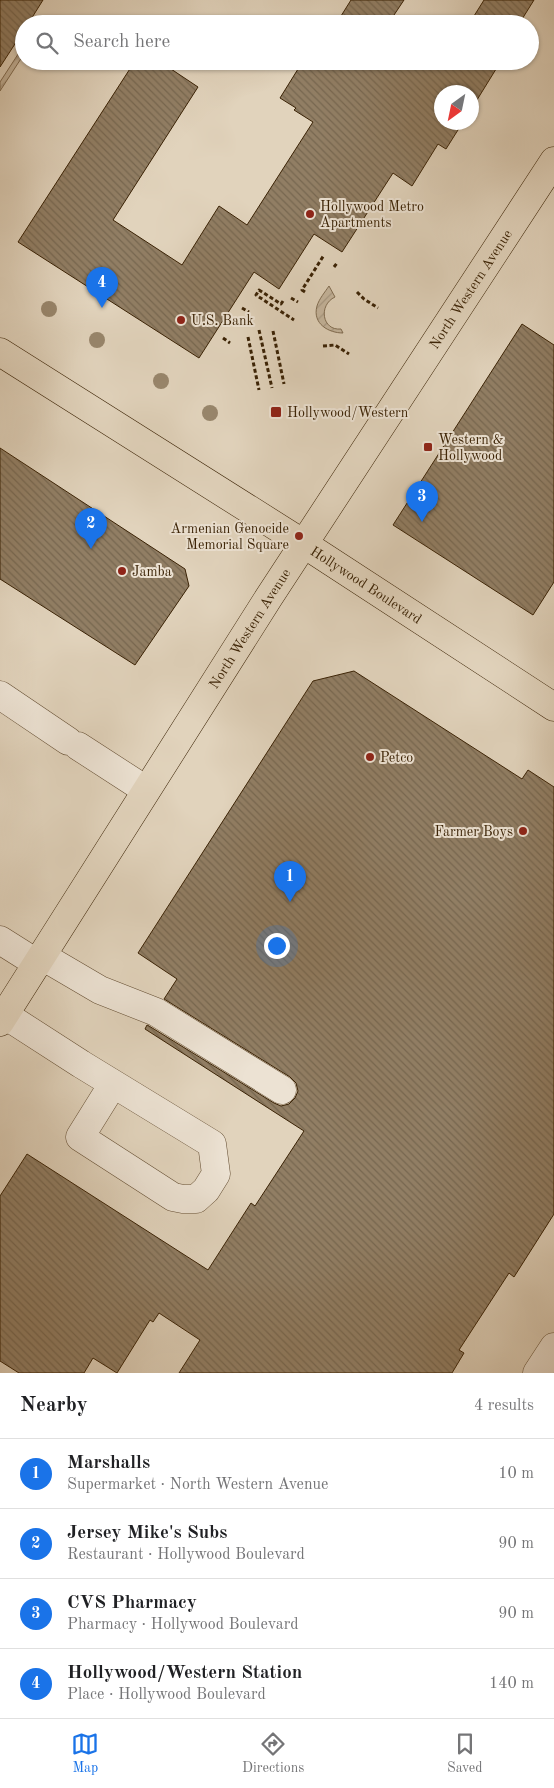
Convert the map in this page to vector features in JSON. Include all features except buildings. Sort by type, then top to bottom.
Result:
[{"type":"main road","name":"North Western Avenue","points":[[2,1019],[304,544],[554,161]]},
{"type":"main road","name":"Hollywood Boulevard","points":[[0,352],[304,544],[554,706]]},
{"type":"street","points":[[0,695],[146,790]]},
{"type":"street","points":[[0,940],[100,990],[156,1012],[282,1090]]},
{"type":"street","points":[[2,1019],[113,1084],[212,1144],[216,1174],[206,1190],[196,1199],[173,1197],[80,1137],[113,1084]]},
{"type":"street","points":[[538,1373],[554,1347]]},
{"type":"path","points":[[305,292],[302,290],[324,255]]},
{"type":"path","points":[[334,267],[337,263]]},
{"type":"path","points":[[283,301],[281,304],[259,290],[256,295],[294,320]]},
{"type":"path","points":[[357,292],[378,308]]},
{"type":"path","points":[[291,298],[298,302]]},
{"type":"path","points":[[242,308],[249,312]]},
{"type":"path","points":[[259,330],[272,388]]},
{"type":"path","points":[[272,331],[284,384]]},
{"type":"path","points":[[248,337],[260,390]]},
{"type":"path","points":[[223,338],[230,343]]},
{"type":"path","points":[[323,346],[335,345],[349,354]]},
{"type":"shaded area","points":[[15,59],[15,68],[0,91],[0,82]]},
{"type":"shaded area","points":[[329,286],[335,297],[326,306],[324,317],[330,326],[335,329],[341,329],[343,333],[327,329],[317,318],[318,303]]},
{"type":"place","name":"Hollywood Metro Apartments","points":[[310,214]]},
{"type":"place","name":"Hollywood/Western Station","points":[[102,308]]},
{"type":"place","name":"U.S. Bank","points":[[181,320]]},
{"type":"place","name":"Hollywood/Western","points":[[276,412]]},
{"type":"place","name":"Western & Hollywood","points":[[428,447]]},
{"type":"place","name":"CVS Pharmacy","points":[[422,522]]},
{"type":"place","name":"Armenian Genocide Memorial Square","points":[[299,536]]},
{"type":"place","name":"Jersey Mike's Subs","points":[[91,549]]},
{"type":"place","name":"Jamba","points":[[122,571]]},
{"type":"place","name":"Petco","points":[[370,757]]},
{"type":"place","name":"Farmer Boys","points":[[523,831]]},
{"type":"place","name":"Marshalls","points":[[290,902]]}]
